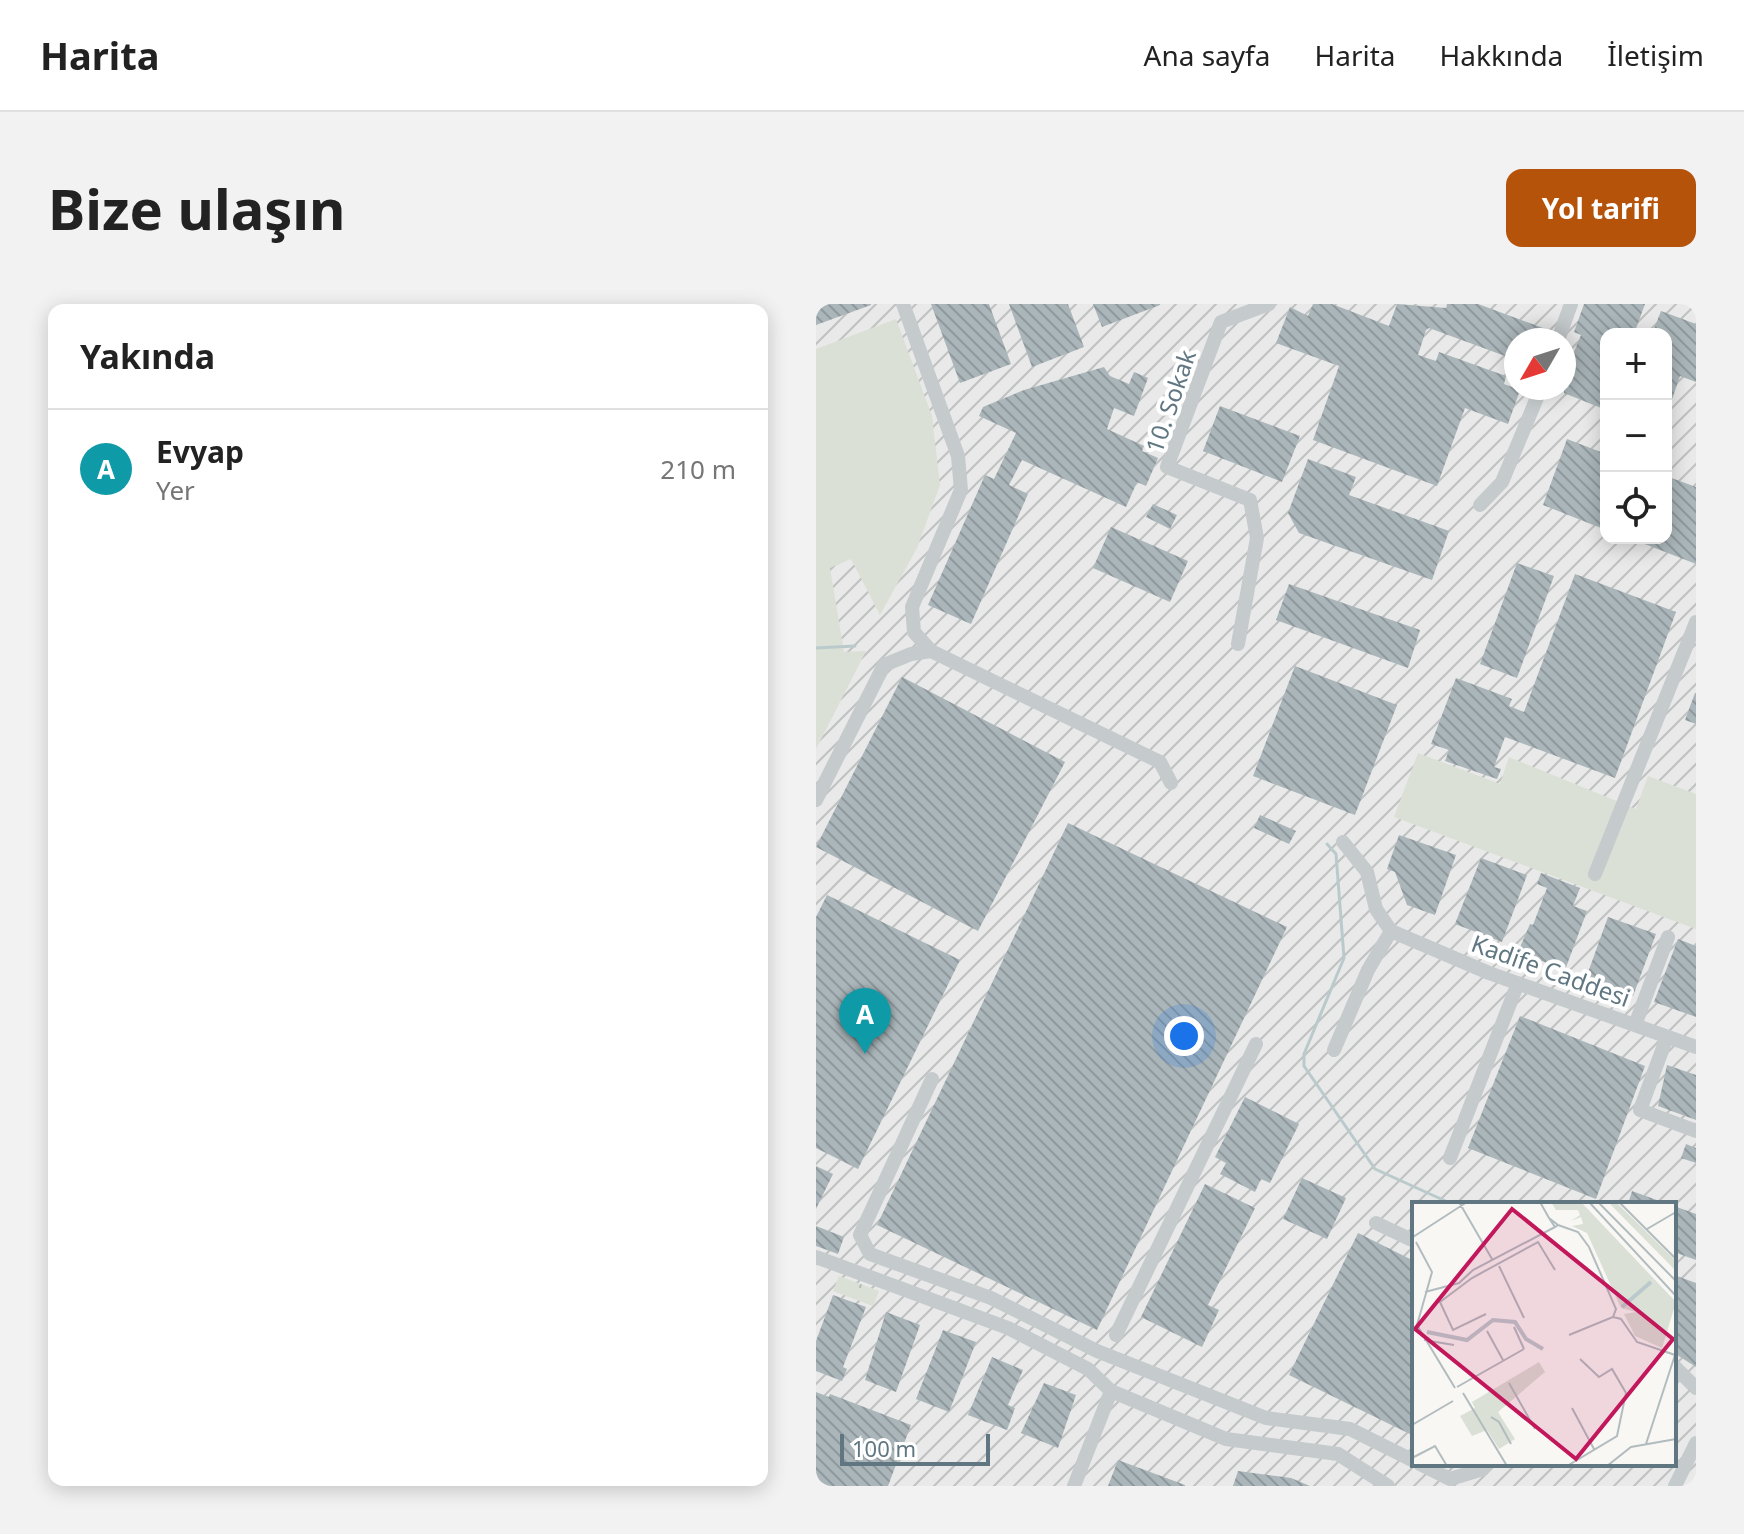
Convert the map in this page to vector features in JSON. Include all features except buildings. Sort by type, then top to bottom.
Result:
[{"type":"street","points":[[903,304],[958,456],[961,490],[912,607],[914,632],[931,651],[1160,762],[1171,783]]},
{"type":"street","name":"10. Sokak","points":[[1238,644],[1257,538],[1250,500],[1167,467],[1221,322],[1269,304]]},
{"type":"street","points":[[1562,328],[1571,304]]},
{"type":"street","points":[[1480,505],[1502,482],[1536,400]]},
{"type":"street","points":[[1595,874],[1696,622]]},
{"type":"street","points":[[816,800],[884,665],[911,654],[931,651]]},
{"type":"street","points":[[1334,1050],[1368,970],[1391,931],[1376,909],[1367,872],[1343,842]]},
{"type":"street","name":"Kadife Caddesi","points":[[1391,931],[1518,983],[1696,1047]]},
{"type":"street","points":[[1635,1025],[1668,937]]},
{"type":"street","points":[[1450,1158],[1518,983]]},
{"type":"street","points":[[1667,1037],[1640,1110],[1696,1131]]},
{"type":"street","points":[[1116,1335],[1256,1044]]},
{"type":"street","points":[[932,1079],[860,1235],[870,1254],[991,1298],[1097,1351],[1266,1418],[1350,1429],[1412,1460]]},
{"type":"street","points":[[1376,1223],[1412,1240]]},
{"type":"street","points":[[816,1257],[1008,1328],[1088,1369],[1111,1391],[1226,1439],[1338,1454],[1388,1486]]},
{"type":"street","points":[[1676,1368],[1696,1388]]},
{"type":"street","points":[[1074,1486],[1111,1391]]},
{"type":"street","points":[[1675,1486],[1696,1443]]},
{"type":"street","points":[[1424,1466],[1450,1479],[1485,1466]]},
{"type":"shaded area","points":[[816,304],[1696,304],[1696,1486],[816,1486]]},
{"type":"green space","points":[[896,319],[932,416],[940,485],[917,548],[880,615],[851,559],[830,568],[844,652],[866,651],[816,749],[816,349]]},
{"type":"green space","points":[[1418,753],[1500,784],[1509,757],[1636,809],[1648,776],[1696,794],[1696,929],[1394,817]]},
{"type":"green space","points":[[839,1276],[879,1291],[873,1306],[833,1291]]},
{"type":"waterway","points":[[816,648],[855,646]]},
{"type":"waterway","points":[[1327,844],[1336,854],[1344,958],[1304,1054],[1304,1066],[1375,1169],[1448,1202]]},
{"type":"place","name":"Evyap","points":[[865,1054]]}]
